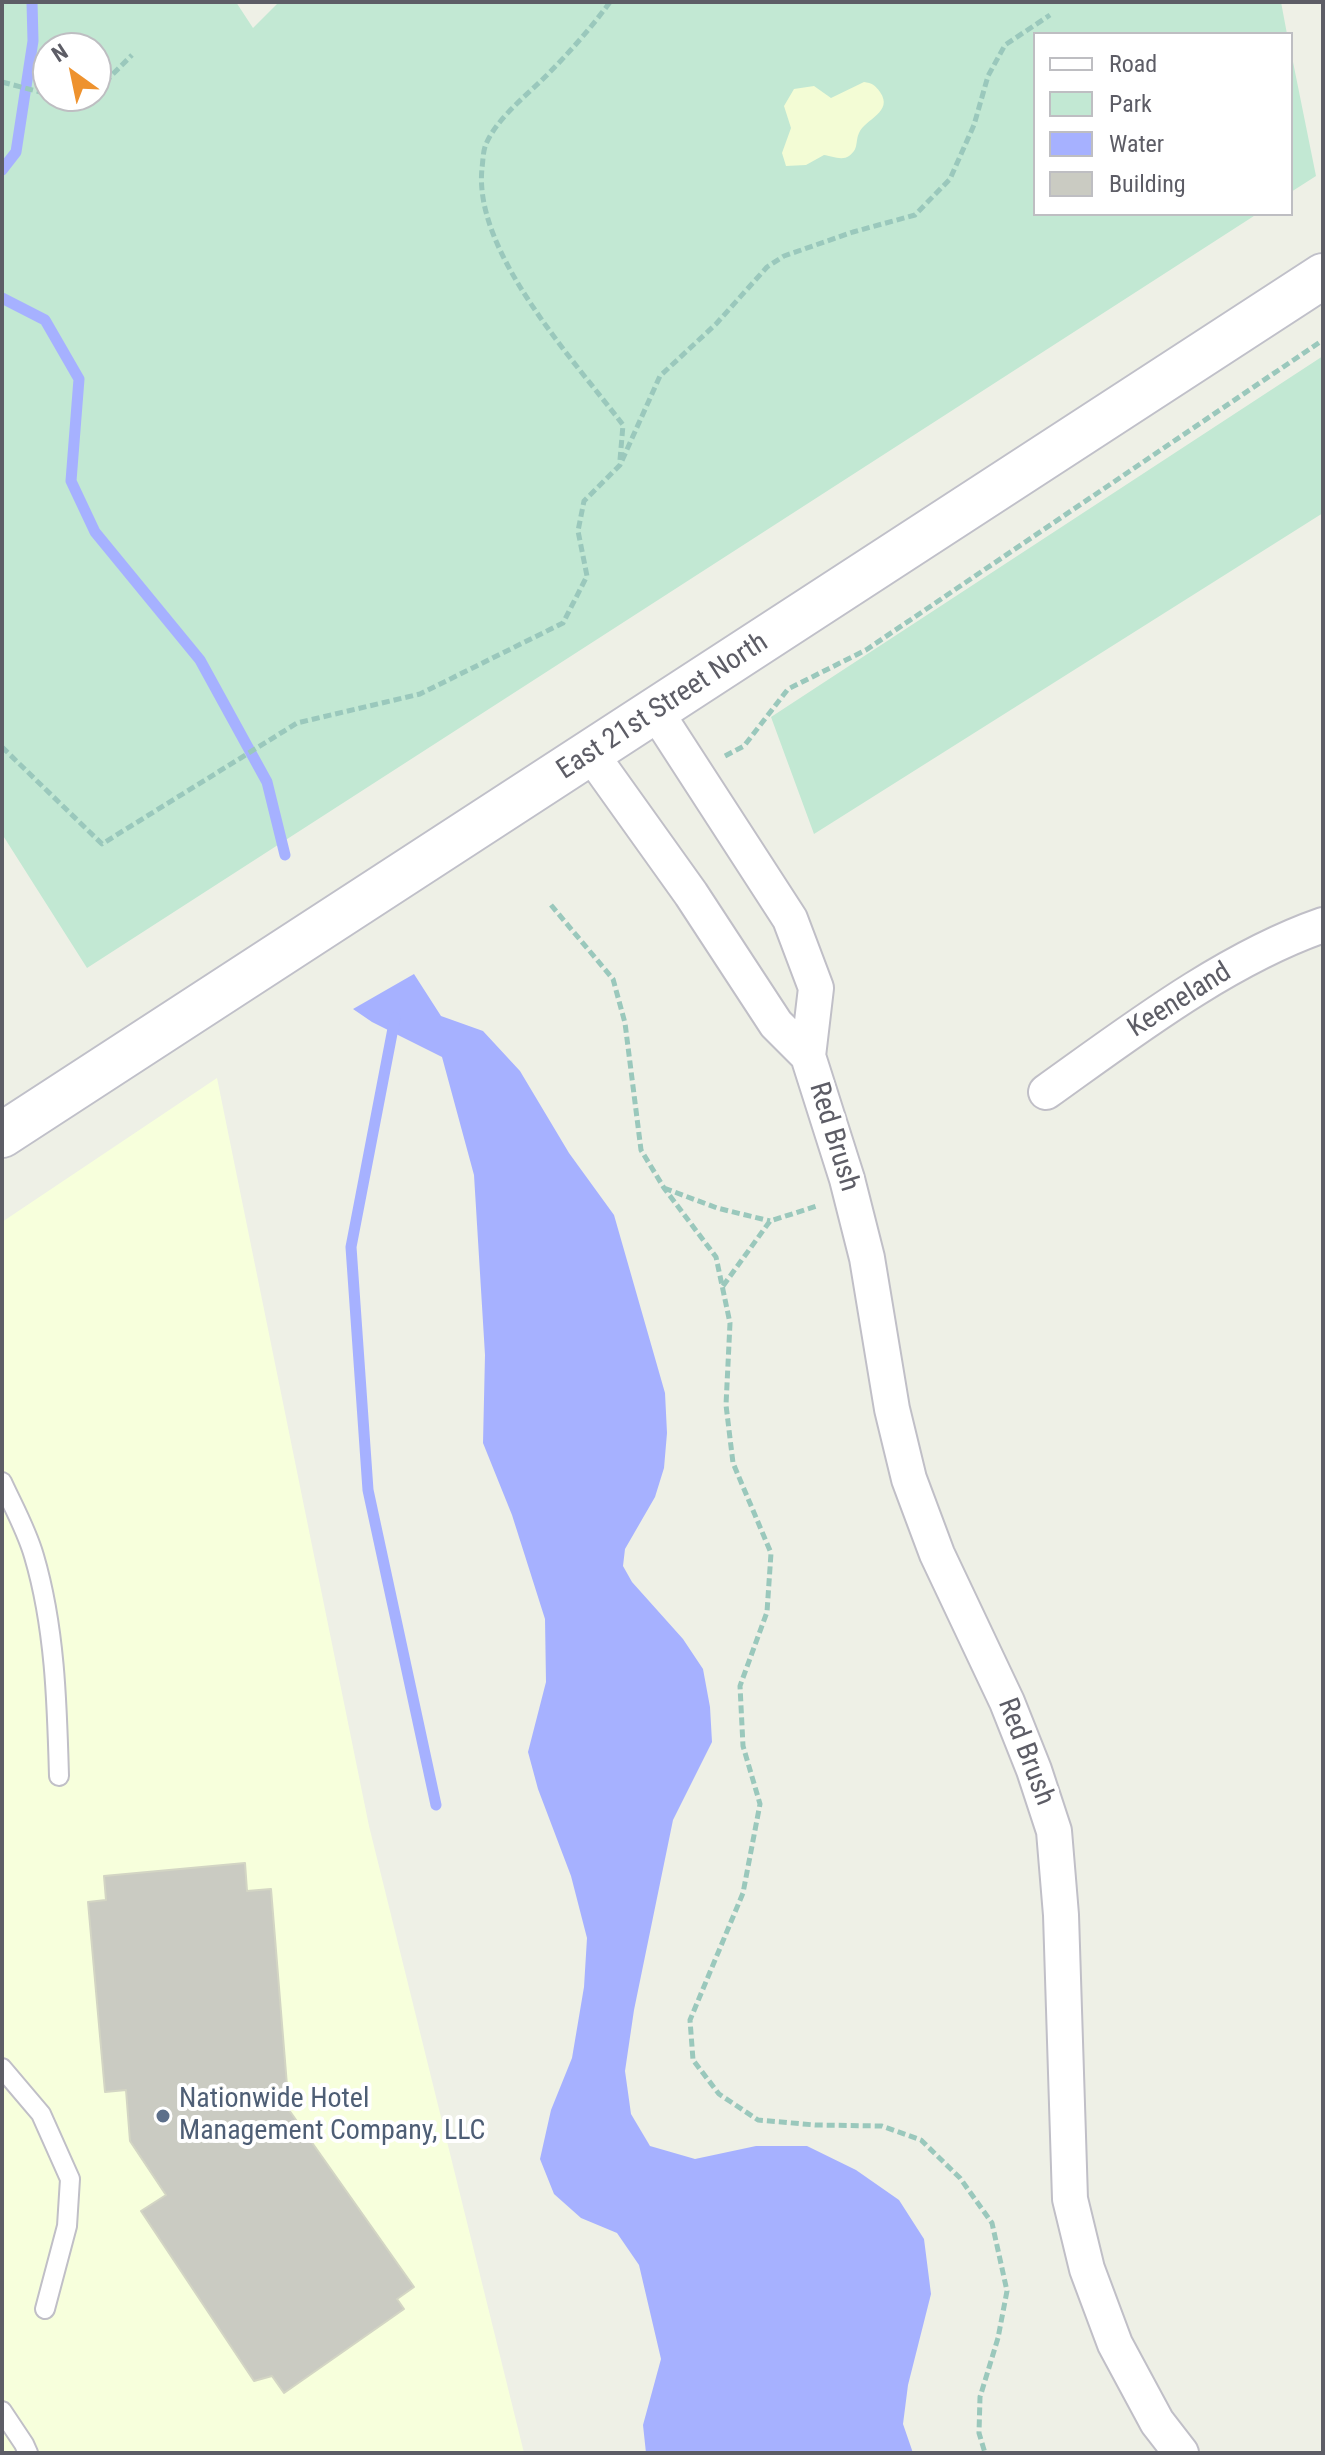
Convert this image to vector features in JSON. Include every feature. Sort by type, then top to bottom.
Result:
[{"type":"main road","name":"East 21st Street North","points":[[2,1135],[1323,276]]},
{"type":"street","name":"Red Brush","points":[[656,712],[790,919],[816,988],[808,1056],[867,1258],[892,1409],[909,1479],[937,1554],[1007,1702],[1054,1831],[1061,1915],[1070,2199],[1087,2269],[1115,2344],[1157,2422],[1181,2453]]},
{"type":"street","name":"Red Brush","points":[[591,754],[691,894],[776,1024],[808,1056]]},
{"type":"street","name":"Keeneland","points":[[1046,1092],[1121,1038],[1216,977],[1282,939],[1323,925]]},
{"type":"lane","points":[[2,1482],[34,1554],[47,1612],[56,1690],[59,1776]]},
{"type":"lane","points":[[2,2068],[41,2114],[70,2179],[67,2226],[45,2309]]},
{"type":"lane","points":[[2,2411],[28,2453]]},
{"type":"path","points":[[610,2],[548,74],[504,116],[485,146],[480,185],[493,234],[508,268],[544,322],[623,425],[620,465]]},
{"type":"path","points":[[2,747],[102,844],[297,723],[420,694],[563,623],[587,576],[578,531],[584,501],[620,465],[660,376],[716,324],[767,267],[784,256],[915,215],[950,179],[974,125],[988,76],[1005,45],[1050,15]]},
{"type":"path","points":[[112,75],[132,55]]},
{"type":"path","points":[[2,82],[32,90]]},
{"type":"path","points":[[694,771],[744,746],[788,689],[866,650],[1323,340]]},
{"type":"path","points":[[551,905],[613,979],[625,1023],[641,1150],[664,1188],[716,1257],[730,1323],[726,1405],[733,1463],[771,1553],[767,1612],[740,1686],[743,1746],[760,1804],[743,1893],[690,2020],[693,2060],[719,2094],[758,2120],[882,2126],[921,2140],[960,2178],[992,2223],[1007,2291],[998,2338],[980,2397],[979,2433],[985,2453]]},
{"type":"path","points":[[664,1188],[717,1208],[770,1221],[851,1195]]},
{"type":"path","points":[[722,1287],[770,1221]]},
{"type":"shaded area","points":[[217,1078],[369,1826],[524,2453],[2,2453],[2,1222]]},
{"type":"green space","points":[[2,2],[236,2],[253,28],[279,2],[1281,2],[1287,32],[1033,32],[1033,216],[1254,216],[87,968],[2,834]]},
{"type":"green space","points":[[1293,62],[1316,176],[1293,191]]},
{"type":"green space","points":[[1323,356],[1323,513],[814,834],[771,717]]},
{"type":"sand","points":[[864,82],[878,90],[883,105],[862,128],[852,153],[843,158],[824,155],[806,165],[786,166],[782,153],[791,128],[784,106],[794,89],[814,86],[831,98]]},
{"type":"water","points":[[414,974],[441,1016],[483,1031],[520,1071],[569,1153],[614,1215],[665,1393],[667,1433],[664,1468],[655,1497],[625,1549],[623,1566],[632,1582],[683,1639],[703,1669],[712,1742],[673,1820],[634,2010],[625,2071],[631,2114],[650,2146],[695,2159],[756,2146],[807,2146],[856,2170],[899,2200],[924,2239],[931,2294],[908,2385],[903,2424],[913,2453],[646,2453],[643,2425],[661,2359],[639,2265],[617,2233],[581,2218],[554,2194],[540,2159],[551,2110],[572,2058],[584,1987],[587,1938],[571,1876],[538,1789],[528,1752],[546,1682],[545,1619],[512,1515],[483,1443],[485,1355],[474,1175],[442,1057],[372,1022],[353,1009]]},
{"type":"building","points":[[245,1863],[247,1891],[271,1889],[289,2110],[414,2287],[397,2299],[404,2309],[284,2393],[272,2376],[254,2381],[141,2211],[166,2195],[130,2141],[126,2090],[105,2092],[88,1902],[106,1900],[104,1876]]},
{"type":"waterway","points":[[2,170],[16,152],[33,41],[32,2]]},
{"type":"waterway","points":[[2,298],[45,320],[79,379],[71,481],[95,532],[200,660],[267,782],[285,855]]},
{"type":"waterway","points":[[395,1018],[351,1247],[368,1490],[436,1805]]},
{"type":"place","name":"Nationwide Hotel Management Company, LLC","points":[[163,2116]]}]
